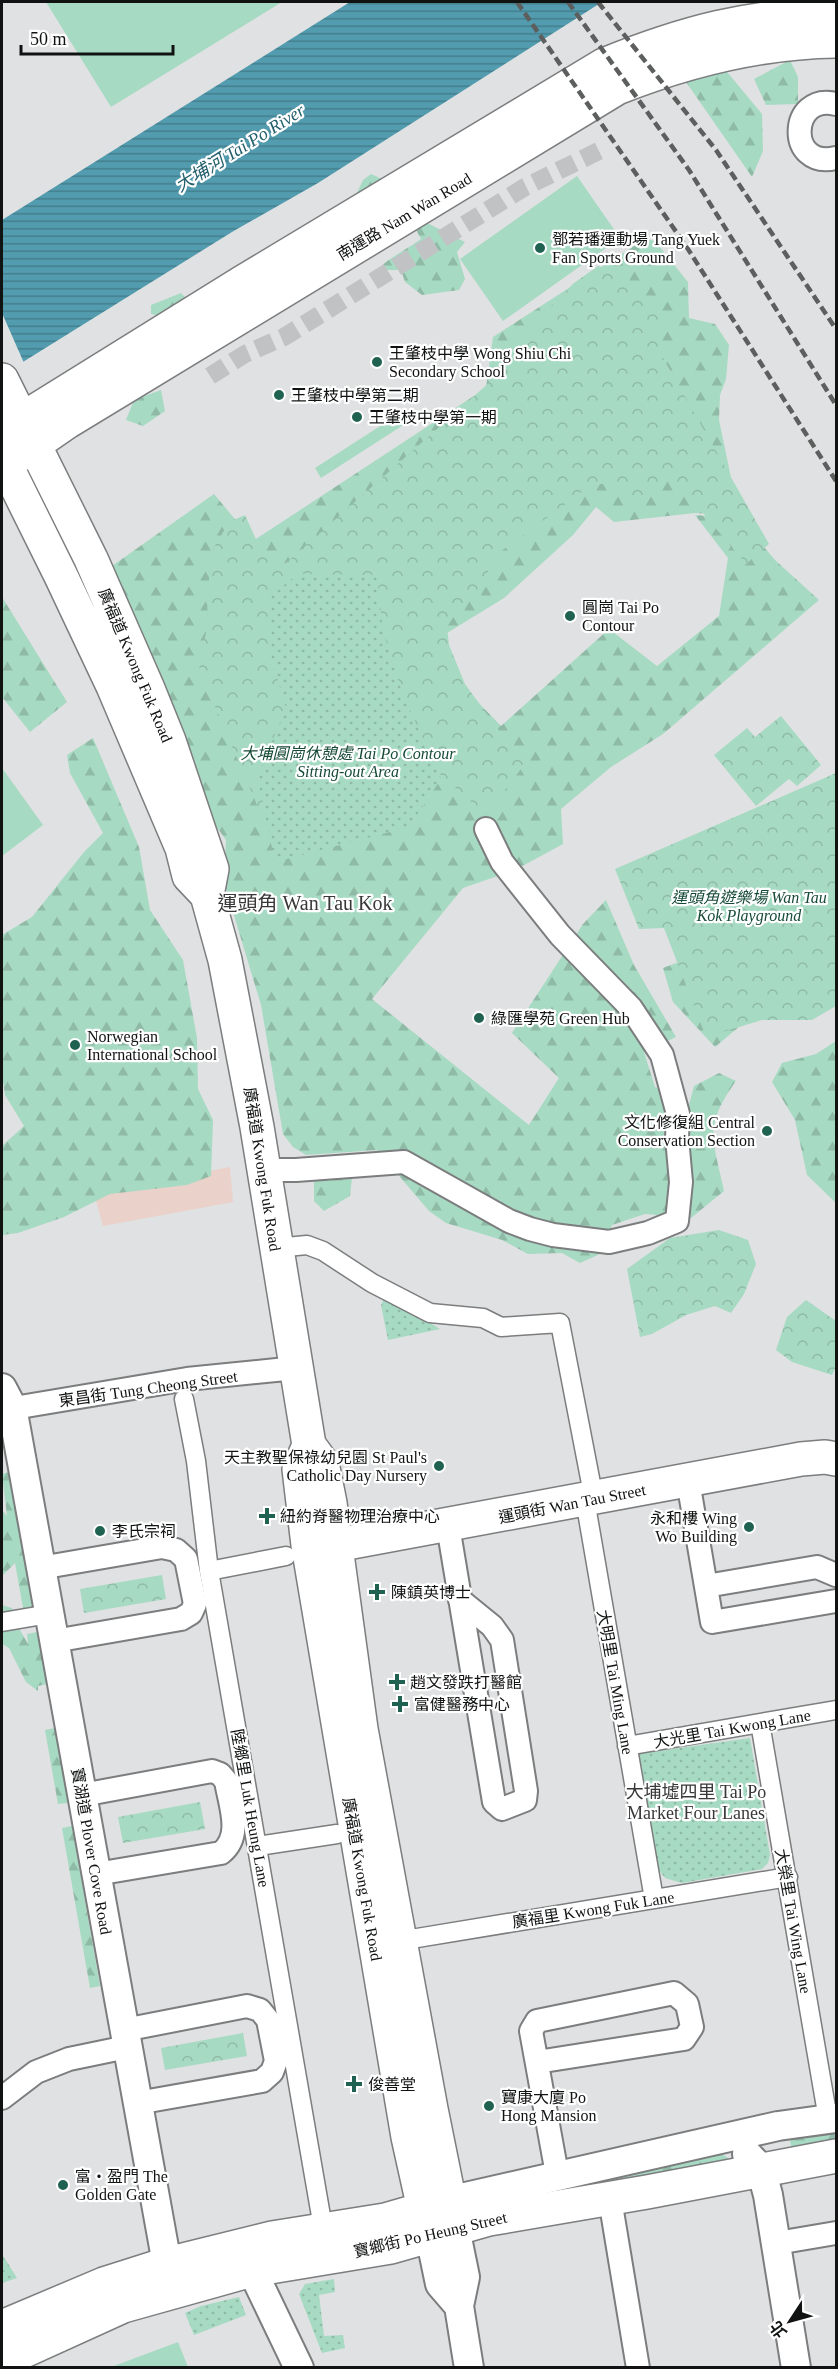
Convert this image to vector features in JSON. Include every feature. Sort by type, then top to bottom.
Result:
[{"type":"main road","name":"南運路 Nam Wan Road","points":[[3,463],[18,432],[604,65],[650,46],[714,26],[777,17],[837,15]]},
{"type":"main road","name":"南運路 Nam Wan Road","points":[[18,432],[617,88],[669,68],[719,54],[802,42],[837,41]]},
{"type":"main road","name":"廣福道 Kwong Fuk Road","points":[[2,380],[18,432],[91,559],[169,741],[212,869],[207,895],[225,960],[264,1170],[309,1445],[298,1468],[384,1999],[439,2218]]},
{"type":"main road","name":"廣福道 Kwong Fuk Road","points":[[3,463],[61,576],[113,686],[182,848],[189,876],[207,895]]},
{"type":"main road","name":"運頭街 Wan Tau Street","points":[[310,1549],[448,1526],[801,1459],[825,1457],[837,1459]]},
{"type":"main road","name":"廣福道 Kwong Fuk Road","points":[[310,1549],[354,1683],[399,1941],[439,2218]]},
{"type":"main road","name":"寶鄉街 Po Heung Street","points":[[2,2327],[104,2284],[167,2264],[272,2238],[385,2220],[489,2219],[610,2199],[837,2156]]},
{"type":"main road","name":"寶鄉街 Po Heung Street","points":[[2,2361],[123,2306],[259,2269],[391,2247],[439,2218]]},
{"type":"street","points":[[837,104],[828,102],[811,108],[805,114],[799,129],[801,143],[812,155],[821,159],[837,158]]},
{"type":"street","points":[[264,1170],[296,1170],[404,1162],[509,1221],[553,1235],[609,1242],[648,1233],[677,1221],[681,1182],[677,1138],[678,1114],[662,1055],[631,1008],[560,935],[502,862],[486,829]]},
{"type":"street","name":"大明里 Tai Ming Lane","points":[[276,1248],[307,1245],[323,1251],[372,1283],[430,1313],[483,1318],[501,1327],[560,1323],[627,1746],[654,1899]]},
{"type":"street","name":"東昌街 Tung Cheong Street","points":[[7,1414],[187,1379],[296,1368]]},
{"type":"street","name":"陸鄉里 Luk Heung Lane","points":[[184,1399],[196,1461],[209,1571],[321,2216]]},
{"type":"street","name":"寶湖道 Plover Cove Road","points":[[7,1414],[40,1568],[167,2264]]},
{"type":"street","points":[[688,1481],[712,1622],[837,1601]]},
{"type":"street","points":[[448,1526],[460,1600],[494,1802],[502,1809],[521,1804],[525,1800],[526,1791],[502,1640],[492,1626],[460,1600]]},
{"type":"street","points":[[2,1622],[51,1627],[181,1619],[191,1613],[195,1604],[186,1559],[176,1550],[162,1546],[40,1568]]},
{"type":"street","points":[[209,1571],[310,1549]]},
{"type":"street","points":[[706,1586],[817,1567],[837,1575]]},
{"type":"street","name":"大光里 Tai Kwong Lane","points":[[627,1746],[837,1710]]},
{"type":"street","name":"大榮里 Tai Wing Lane","points":[[760,1723],[832,2119]]},
{"type":"street","points":[[81,1795],[212,1771],[220,1774],[226,1781],[235,1835],[230,1846],[221,1853],[96,1874]]},
{"type":"street","points":[[258,1846],[337,1834]]},
{"type":"street","name":"廣福里 Kwong Fuk Lane","points":[[399,1941],[788,1877]]},
{"type":"street","points":[[537,2062],[684,2039],[692,2027],[687,2004],[674,1993],[537,2021],[531,2031],[557,2174]]},
{"type":"street","points":[[2,2098],[36,2072],[126,2038],[247,2006],[260,2010],[268,2020],[276,2061],[272,2072],[262,2081],[137,2103]]},
{"type":"street","name":"寶鄉街 Po Heung Street","points":[[439,2218],[557,2174],[713,2142],[778,2126],[832,2119]]},
{"type":"street","points":[[713,2142],[742,2150],[761,2169],[777,2243],[796,2367]]},
{"type":"street","points":[[610,2199],[638,2367]]},
{"type":"street","name":"廣福道 Kwong Fuk Road","points":[[439,2218],[440,2284],[459,2306],[469,2367]]},
{"type":"street","points":[[777,2243],[837,2232]]},
{"type":"street","points":[[259,2269],[285,2315],[294,2355]]},
{"type":"shaded area","points":[[230,1167],[233,1202],[103,1226],[94,1193]]},
{"type":"green space","points":[[46,2],[282,2],[111,107]]},
{"type":"green space","points":[[790,60],[798,77],[798,104],[766,105],[754,79]]},
{"type":"green space","points":[[723,67],[762,114],[763,151],[752,177],[686,82]]},
{"type":"green space","points":[[371,174],[391,183],[355,197],[363,180]]},
{"type":"green space","name":"鄧若璠運動場 Tang Yuek Fan Sports Ground","points":[[577,176],[620,238],[503,321],[460,259]]},
{"type":"green space","points":[[423,221],[465,242],[457,252],[465,279],[459,290],[422,295],[405,282],[401,270],[377,270],[421,239],[415,228]]},
{"type":"green space","points":[[645,239],[655,241],[688,282],[689,318],[715,324],[729,345],[726,379],[720,395],[719,420],[739,516],[695,513],[614,522],[596,507],[573,535],[504,598],[434,641],[467,691],[501,726],[609,629],[657,666],[719,616],[728,558],[695,515],[740,519],[775,560],[819,600],[663,734],[611,767],[561,809],[563,844],[515,870],[463,888],[372,999],[529,1125],[559,1078],[512,1033],[583,924],[606,900],[634,965],[676,1037],[644,1052],[655,1087],[675,1094],[685,1120],[694,1086],[719,1073],[736,1081],[719,1110],[715,1122],[714,1145],[724,1191],[691,1218],[645,1214],[612,1225],[600,1254],[580,1263],[562,1253],[528,1254],[502,1240],[446,1223],[429,1211],[377,1150],[306,1155],[293,1147],[283,1134],[261,1005],[224,882],[226,840],[208,815],[112,566],[214,494],[253,541],[486,388],[493,337]]},
{"type":"green space","points":[[598,266],[620,273],[649,299],[661,322],[663,358],[769,544],[746,564],[681,487],[673,481],[661,481],[639,504],[606,483],[590,486],[500,552],[473,597],[454,616],[447,627],[449,645],[465,684],[524,765],[486,815],[423,759],[273,823],[263,819],[199,669],[208,622],[207,599],[212,551],[229,522],[245,515],[263,555],[278,564],[286,563],[508,366],[551,306],[574,283]]},
{"type":"green space","points":[[181,293],[191,303],[173,319],[151,314],[151,305]]},
{"type":"green space","points":[[161,390],[165,411],[143,426],[126,420],[134,400]]},
{"type":"green space","points":[[402,412],[408,422],[321,478],[315,468]]},
{"type":"green space","name":"大埔圓崗休憩處 Tai Po Contour Sitting-out Area","points":[[298,574],[377,575],[383,631],[402,692],[441,779],[409,827],[275,862],[257,777],[286,708],[271,657],[270,596]]},
{"type":"green space","points":[[2,597],[67,702],[30,732],[2,697]]},
{"type":"green space","points":[[781,716],[821,765],[797,786],[789,779],[756,806],[714,755],[747,728],[755,737]]},
{"type":"green space","points":[[93,738],[139,847],[150,910],[183,960],[197,1038],[198,1089],[213,1120],[211,1176],[187,1185],[110,1194],[64,1217],[18,1233],[2,1235],[2,1146],[24,1126],[5,1095],[2,1075],[2,935],[32,917],[84,852],[103,833],[70,773],[67,755]]},
{"type":"green space","points":[[2,768],[43,825],[2,856]]},
{"type":"green space","name":"運頭角遊樂場 Wan Tau Kok Playground","points":[[836,773],[836,1006],[812,1020],[762,1020],[706,1037],[664,928],[639,929],[615,869]]},
{"type":"green space","points":[[708,951],[740,1026],[715,1047],[673,1002],[663,968]]},
{"type":"green space","points":[[836,1041],[836,1203],[807,1175],[795,1120],[772,1082],[782,1063],[816,1054]]},
{"type":"green space","points":[[314,1176],[352,1177],[350,1196],[324,1211],[314,1201]]},
{"type":"green space","points":[[719,1230],[748,1240],[756,1264],[744,1294],[731,1313],[715,1306],[686,1315],[652,1334],[640,1337],[627,1269],[670,1238]]},
{"type":"green space","points":[[386,1295],[440,1329],[388,1340],[381,1305]]},
{"type":"green space","points":[[806,1300],[836,1321],[836,1366],[832,1375],[792,1362],[776,1350],[787,1317]]},
{"type":"green space","points":[[9,1472],[33,1607],[23,1608],[15,1563],[2,1576],[2,1510],[7,1516],[2,1474]]},
{"type":"green space","points":[[162,1575],[166,1599],[84,1613],[80,1589]]},
{"type":"green space","points":[[2,1605],[12,1608],[16,1623],[28,1644],[27,1634],[37,1632],[47,1684],[38,1686],[38,1691],[26,1682],[9,1648],[2,1644]]},
{"type":"green space","points":[[55,1728],[68,1803],[58,1804],[45,1730]]},
{"type":"green space","points":[[750,1738],[770,1855],[768,1863],[762,1869],[682,1883],[665,1878],[658,1869],[637,1754]]},
{"type":"green space","points":[[200,1802],[205,1829],[123,1843],[118,1817]]},
{"type":"green space","points":[[72,1826],[100,1986],[90,1988],[62,1828]]},
{"type":"green space","points":[[243,2033],[247,2056],[165,2070],[161,2048]]},
{"type":"green space","points":[[836,2132],[836,2144],[792,2151],[790,2140]]},
{"type":"green space","points":[[713,2153],[722,2154],[731,2160],[500,2203]]},
{"type":"green space","points":[[2,2254],[17,2278],[2,2283]]},
{"type":"green space","points":[[334,2279],[335,2292],[319,2295],[324,2336],[343,2335],[345,2348],[322,2353],[299,2294],[305,2284]]},
{"type":"green space","points":[[239,2297],[246,2315],[194,2335],[185,2313],[201,2306]]},
{"type":"green space","points":[[178,2342],[188,2367],[114,2367],[114,2366]]},
{"type":"water","name":"大埔河 Tai Po River","points":[[350,2],[602,2],[318,183],[232,232],[2,375],[2,220]]},
{"type":"pier","points":[[2,313],[24,363],[2,378]]},
{"type":"tunnel","points":[[210,376],[245,354],[284,337],[525,187],[605,148]]},
{"type":"railway","points":[[517,2],[686,246],[836,481]]},
{"type":"railway","points":[[568,2],[689,170],[836,405]]},
{"type":"railway","points":[[598,2],[716,150],[836,329]]},
{"type":"place","name":"鄧若璠運動場 Tang Yuek Fan Sports Ground","points":[[540,248]]},
{"type":"place","name":"王肇枝中學 Wong Shiu Chi Secondary School","points":[[377,362]]},
{"type":"place","name":"王肇枝中學第二期","points":[[279,395]]},
{"type":"place","name":"王肇枝中學第一期","points":[[357,417]]},
{"type":"place","name":"圓崗 Tai Po Contour","points":[[570,616]]},
{"type":"place","name":"綠匯學苑 Green Hub","points":[[479,1018]]},
{"type":"place","name":"Norwegian International School","points":[[75,1045]]},
{"type":"place","name":"文化修復組 Central Conservation Section","points":[[767,1131]]},
{"type":"place","name":"天主教聖保祿幼兒園 St Paul's Catholic Day Nursery","points":[[439,1466]]},
{"type":"place","name":"紐約脊醫物理治療中心","points":[[267,1516]]},
{"type":"place","name":"永和樓 Wing Wo Building","points":[[749,1527]]},
{"type":"place","name":"李氏宗祠","points":[[100,1531]]},
{"type":"place","name":"陳鎮英博士","points":[[377,1592]]},
{"type":"place","name":"趙文發跌打醫館","points":[[397,1682]]},
{"type":"place","name":"富健醫務中心","points":[[400,1704]]},
{"type":"place","name":"俊善堂","points":[[354,2084]]},
{"type":"place","name":"寶康大廈 Po Hong Mansion","points":[[489,2106]]},
{"type":"place","name":"富‧盈門 The Golden Gate","points":[[63,2185]]},
{"type":"district","name":"運頭角 Wan Tau Kok","points":[[305,903]]},
{"type":"district","name":"大埔墟四里 Tai Po Market Four Lanes","points":[[696,1802]]}]
